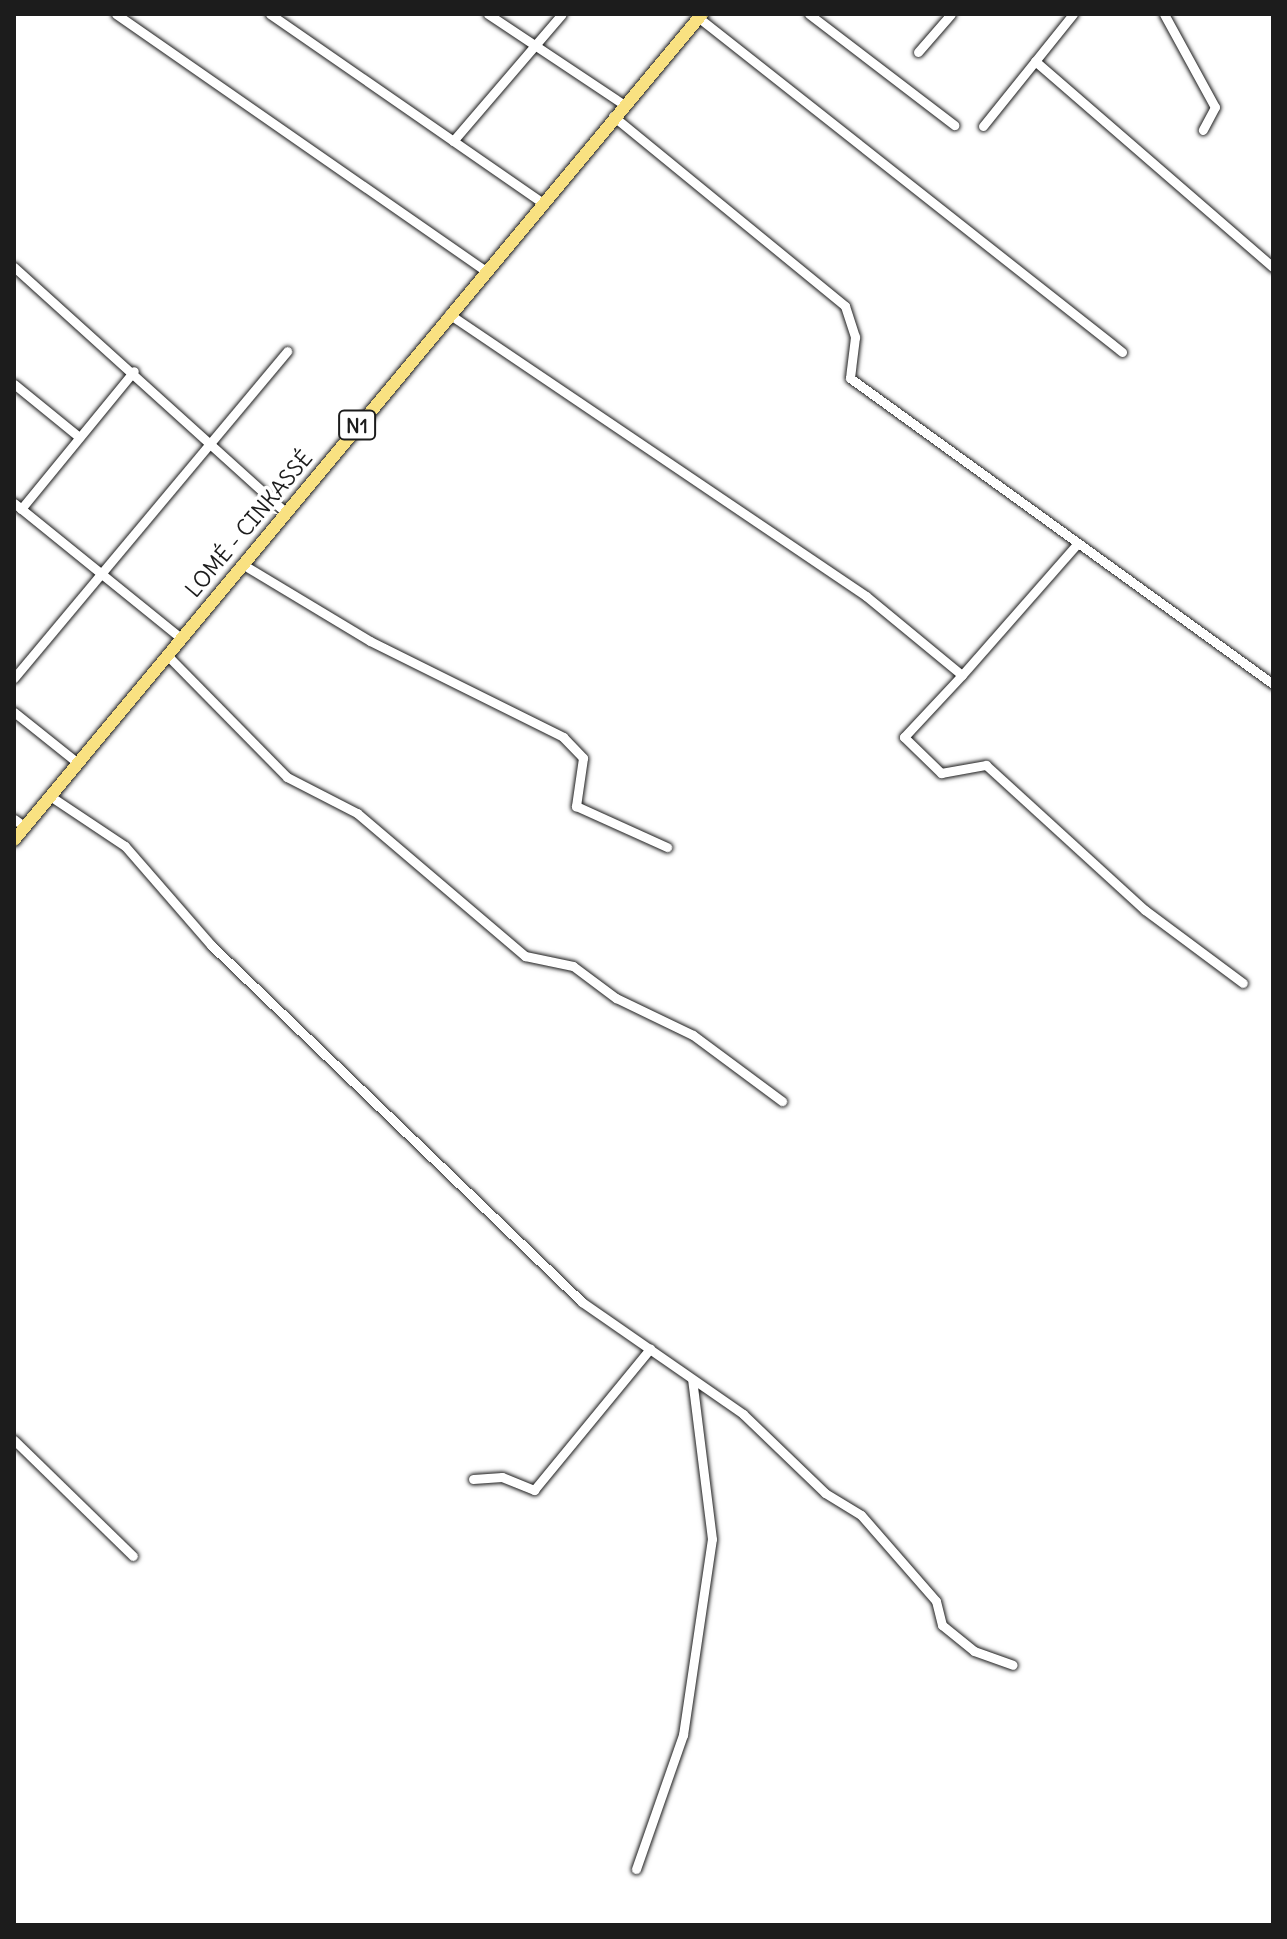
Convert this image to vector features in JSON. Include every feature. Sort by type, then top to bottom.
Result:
[{"type":"highway","name":"LOMÉ - CINKASSÉ","points":[[14,840],[19,823],[50,796],[78,763],[623,104],[701,16]]},
{"type":"street","points":[[116,14],[485,270]]},
{"type":"street","points":[[270,14],[542,202]]},
{"type":"street","points":[[488,14],[623,104]]},
{"type":"street","points":[[453,141],[537,47],[562,14]]},
{"type":"street","points":[[809,14],[954,125]]},
{"type":"street","points":[[918,52],[951,14]]},
{"type":"street","points":[[983,126],[1073,14]]},
{"type":"street","points":[[1164,14],[1215,107],[1203,130]]},
{"type":"street","points":[[701,16],[1122,352]]},
{"type":"street","points":[[1035,61],[1273,267]]},
{"type":"street","points":[[613,116],[845,306],[855,337],[850,378],[1273,684]]},
{"type":"street","points":[[14,267],[134,371],[210,449],[285,512]]},
{"type":"street","points":[[449,314],[866,596],[962,675]]},
{"type":"street","points":[[14,678],[210,449],[287,351]]},
{"type":"street","points":[[134,371],[17,506],[181,638]]},
{"type":"street","points":[[14,384],[79,437]]},
{"type":"street","points":[[1077,544],[904,737],[941,773],[986,765],[1145,910],[1243,983]]},
{"type":"street","points":[[242,564],[370,641],[563,737],[583,758],[576,806],[667,847]]},
{"type":"street","points":[[167,655],[287,777],[357,813],[525,956],[573,966],[616,998],[693,1035],[782,1101]]},
{"type":"street","points":[[14,712],[78,763]]},
{"type":"street","points":[[50,796],[125,846],[211,945],[582,1302],[692,1379],[861,1515],[936,1601],[942,1625],[974,1651],[1013,1665]]},
{"type":"street","points":[[473,1479],[502,1477],[534,1490],[650,1349]]},
{"type":"street","points":[[636,1869],[683,1735],[712,1539],[692,1379]]},
{"type":"street","points":[[14,1440],[133,1556]]}]
